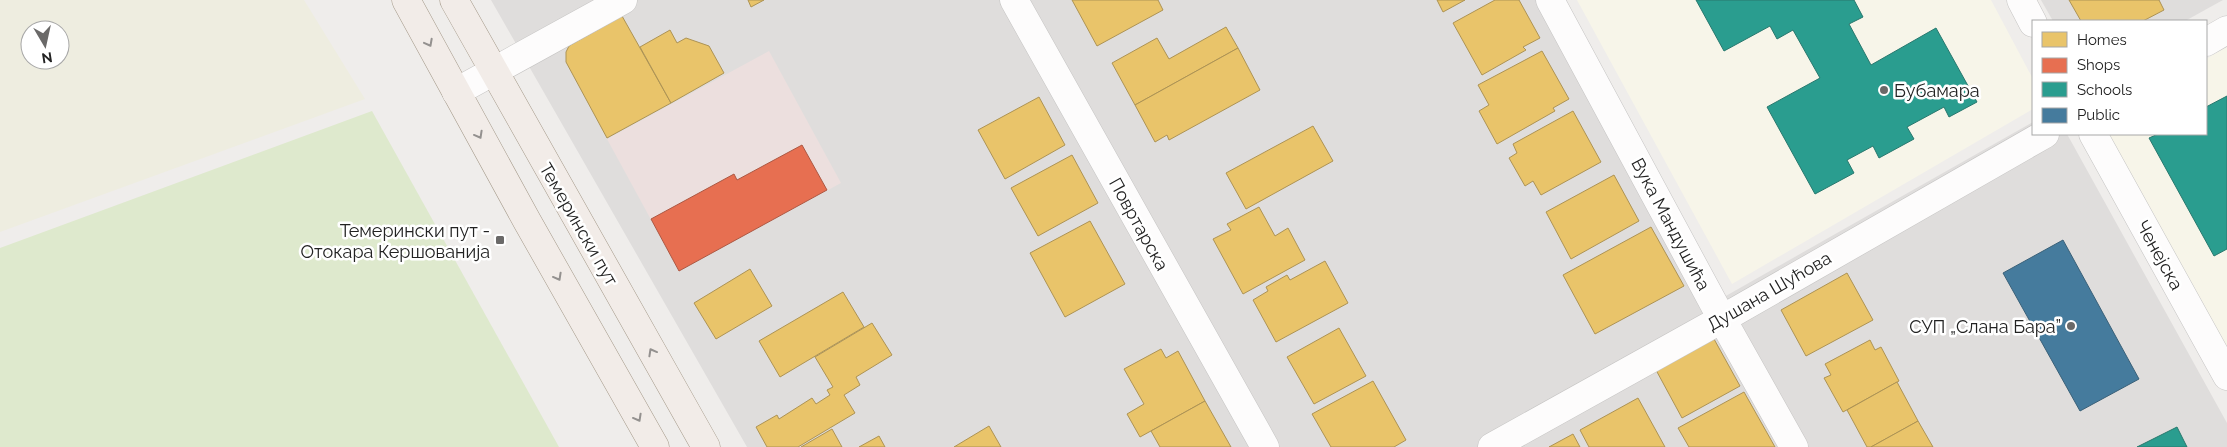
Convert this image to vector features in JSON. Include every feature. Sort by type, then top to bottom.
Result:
[{"type":"main road","points":[[406,0],[655,447]]},
{"type":"main road","name":"Темерински пут","points":[[454,0],[706,447]]},
{"type":"street","points":[[456,92],[623,0]]},
{"type":"street","name":"Повртарска","points":[[1014,0],[1265,447]]},
{"type":"street","name":"Вука Мандушића","points":[[1550,0],[1722,319],[1794,447]]},
{"type":"street","points":[[2021,0],[2032,22]]},
{"type":"street","points":[[2207,41],[2227,30]]},
{"type":"street","name":"Душана Шућова","points":[[1492,447],[1722,319],[2043,135]]},
{"type":"street","name":"Ченејска","points":[[2094,135],[2227,376]]},
{"type":"shaded area","points":[[0,0],[304,0],[365,99],[0,232]]},
{"type":"shaded area","points":[[491,0],[1565,0],[1724,297],[2032,123],[2032,135],[2068,135],[2227,423],[2227,447],[747,447]]},
{"type":"shaded area","points":[[1577,0],[1991,0],[2032,77],[2032,110],[1732,284]]},
{"type":"shaded area","points":[[2041,0],[2223,0],[2187,20],[2052,20]]},
{"type":"shaded area","points":[[2227,47],[2227,351],[2108,135],[2207,135],[2207,58]]},
{"type":"shaded area","points":[[769,51],[841,183],[679,271],[607,139]]},
{"type":"green space","points":[[372,111],[559,447],[0,447],[0,248]]},
{"type":"building: Homes","points":[[748,0],[764,0],[751,7]]},
{"type":"building: Homes","points":[[1072,0],[1158,0],[1163,10],[1097,46]]},
{"type":"building: Homes","points":[[1437,0],[1465,0],[1443,12]]},
{"type":"building: Homes","points":[[1495,0],[1519,0],[1540,38],[1523,47],[1526,50],[1482,75],[1453,23]]},
{"type":"building: Homes","points":[[2069,0],[2159,0],[2164,10],[2145,20],[2080,20]]},
{"type":"building: Homes","points":[[622,16],[671,103],[607,138],[566,62],[566,52],[569,46]]},
{"type":"building: Homes","points":[[1226,27],[1238,48],[1135,105],[1112,63],[1157,38],[1169,59]]},
{"type":"building: Homes","points":[[670,30],[677,43],[686,38],[709,46],[724,73],[671,103],[640,47]]},
{"type":"building: Homes","points":[[1238,48],[1260,90],[1169,140],[1167,135],[1155,142],[1135,105]]},
{"type":"building: Homes","points":[[1542,51],[1569,99],[1553,108],[1555,111],[1497,144],[1479,111],[1489,105],[1478,85]]},
{"type":"building: Homes","points":[[1039,97],[1065,145],[1005,179],[978,130]]},
{"type":"building: Homes","points":[[1573,111],[1601,162],[1541,195],[1533,181],[1525,186],[1509,158],[1517,153],[1513,144]]},
{"type":"building: Homes","points":[[1313,126],[1333,161],[1246,209],[1226,173]]},
{"type":"building: Homes","points":[[1072,155],[1098,203],[1038,236],[1011,188]]},
{"type":"building: Homes","points":[[1614,175],[1639,221],[1571,259],[1546,212]]},
{"type":"building: Homes","points":[[1259,207],[1275,236],[1288,228],[1305,260],[1243,294],[1213,239],[1231,230],[1227,224]]},
{"type":"building: Homes","points":[[1090,221],[1125,284],[1065,317],[1030,253]]},
{"type":"building: Homes","points":[[1651,227],[1684,286],[1595,334],[1563,275]]},
{"type":"building: Homes","points":[[1325,261],[1348,303],[1276,342],[1253,300],[1268,291],[1266,287],[1287,275],[1290,280]]},
{"type":"building: Homes","points":[[750,269],[772,306],[716,339],[694,303]]},
{"type":"building: Homes","points":[[1847,273],[1873,320],[1806,356],[1781,310]]},
{"type":"building: Homes","points":[[843,292],[864,327],[780,377],[759,341]]},
{"type":"building: Homes","points":[[872,323],[892,355],[856,377],[860,385],[844,395],[855,413],[798,447],[767,447],[756,427],[777,415],[779,419],[812,398],[816,404],[830,395],[827,390],[833,387],[815,357]]},
{"type":"building: Homes","points":[[1339,328],[1366,376],[1314,404],[1287,357]]},
{"type":"building: Homes","points":[[1714,339],[1740,386],[1682,418],[1656,370]]},
{"type":"building: Homes","points":[[1870,340],[1875,350],[1881,347],[1899,381],[1843,412],[1824,378],[1831,375],[1825,364]]},
{"type":"building: Homes","points":[[1161,349],[1166,358],[1178,351],[1205,401],[1140,437],[1127,414],[1144,404],[1124,369]]},
{"type":"building: Homes","points":[[1373,381],[1406,440],[1394,447],[1331,447],[1312,414]]},
{"type":"building: Homes","points":[[1897,382],[1918,421],[1871,447],[1867,447],[1847,410]]},
{"type":"building: Homes","points":[[1744,392],[1775,447],[1689,447],[1678,428]]},
{"type":"building: Homes","points":[[1638,398],[1665,447],[1589,447],[1580,430]]},
{"type":"building: Homes","points":[[1205,401],[1231,447],[1160,447],[1151,431]]},
{"type":"building: Homes","points":[[1918,421],[1933,447],[1871,447]]},
{"type":"building: Homes","points":[[989,426],[1001,447],[954,447]]},
{"type":"building: Homes","points":[[832,429],[842,447],[801,447]]},
{"type":"building: Homes","points":[[1573,434],[1580,447],[1549,447]]},
{"type":"building: Homes","points":[[879,436],[885,447],[859,447]]},
{"type":"building: Shops","points":[[802,145],[827,190],[679,271],[651,219],[734,174],[737,180]]},
{"type":"building: Schools","name":"Бубамара","points":[[1696,0],[1854,0],[1863,17],[1849,24],[1871,65],[1936,28],[1977,102],[1949,117],[1944,107],[1907,127],[1914,139],[1879,158],[1873,146],[1847,160],[1854,173],[1815,194],[1767,107],[1820,78],[1793,30],[1777,39],[1770,26],[1724,51]]},
{"type":"building: Schools","points":[[2227,96],[2227,249],[2214,256],[2149,138],[2156,135],[2207,135],[2207,106]]},
{"type":"building: Schools","points":[[2177,427],[2187,447],[2137,447]]},
{"type":"building: Public","name":"СУП „Слана Бара”","points":[[2063,240],[2139,379],[2080,411],[2003,273]]},
{"type":"place","name":"Бубамара","points":[[1884,90]]},
{"type":"place","name":"Темерински пут - Отокара Кершованија","points":[[500,240]]},
{"type":"place","name":"СУП „Слана Бара”","points":[[2071,326]]}]
